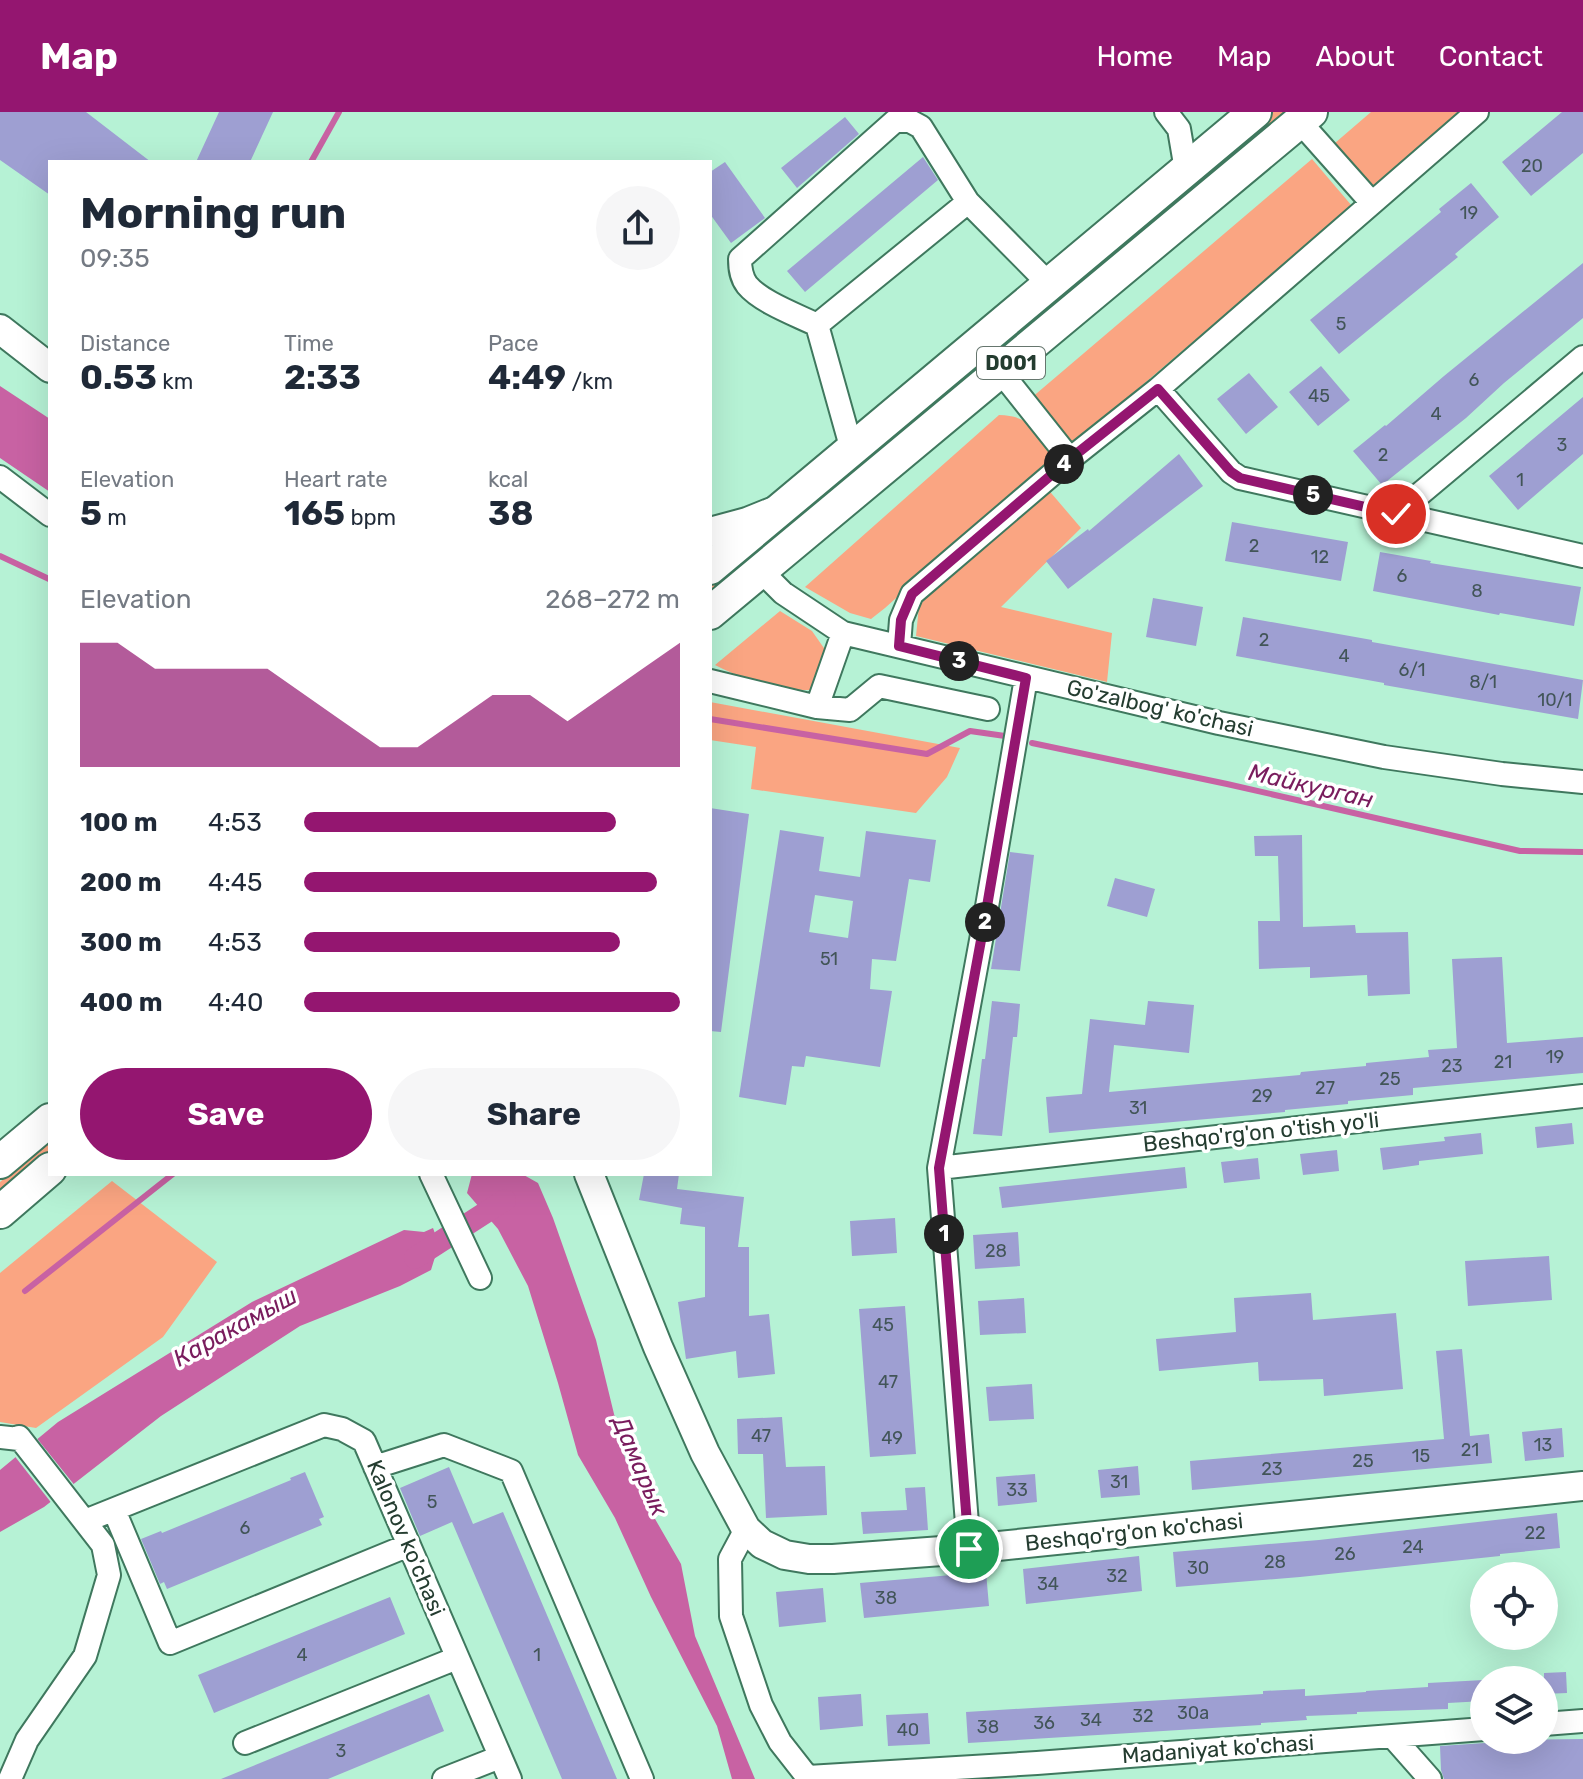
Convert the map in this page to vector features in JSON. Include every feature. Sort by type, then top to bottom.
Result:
[{"type":"highway","name":"D001","points":[[712,566],[1255,112]]},
{"type":"highway","name":"D001","points":[[712,611],[1305,117]]},
{"type":"highway","points":[[923,390],[945,417]]},
{"type":"highway","points":[[0,1162],[48,1122]]},
{"type":"highway","points":[[0,1212],[48,1171]]},
{"type":"main road","points":[[0,329],[48,366]]},
{"type":"main road","points":[[712,531],[781,509]]},
{"type":"main road","name":"Beshqo'rg'on ko'chasi","points":[[590,1176],[658,1347],[705,1453],[746,1529],[762,1544],[785,1555],[833,1559],[969,1549],[1583,1486]]},
{"type":"street","points":[[1166,112],[1179,129],[1186,170]]},
{"type":"street","points":[[899,646],[901,620],[912,594],[1070,459],[1158,389],[1477,112]]},
{"type":"street","points":[[1305,117],[1372,203]]},
{"type":"street","points":[[852,450],[817,325],[763,298],[748,285],[740,271],[740,259],[895,121],[910,121],[921,127],[968,202],[1049,284]]},
{"type":"street","points":[[817,325],[968,202]]},
{"type":"street","points":[[1396,514],[1583,357]]},
{"type":"street","points":[[1000,371],[1070,459]]},
{"type":"street","points":[[1158,389],[1231,472],[1240,478],[1583,556]]},
{"type":"street","points":[[0,477],[48,513]]},
{"type":"street","name":"Go'zalbog' ko'chasi","points":[[761,571],[783,593],[843,633],[1219,723],[1384,757],[1583,782]]},
{"type":"street","points":[[817,707],[843,633]]},
{"type":"street","points":[[969,1549],[939,1168],[1026,678]]},
{"type":"street","points":[[712,681],[817,707],[850,710],[879,686],[988,709]]},
{"type":"street","name":"Beshqo'rg'on o'tish yo'li","points":[[939,1168],[1583,1096]]},
{"type":"street","points":[[432,1176],[480,1278]]},
{"type":"street","name":"Kalonov ko'chasi","points":[[82,1517],[114,1510],[324,1425],[342,1429],[364,1441],[510,1779]]},
{"type":"street","points":[[9,1437],[82,1517],[103,1545],[109,1575],[85,1656],[27,1740],[10,1779]]},
{"type":"street","points":[[375,1467],[444,1445],[511,1471],[642,1779]]},
{"type":"street","points":[[114,1510],[170,1643],[409,1545]]},
{"type":"street","points":[[746,1529],[730,1559],[731,1616],[761,1705],[780,1742],[808,1778]]},
{"type":"street","points":[[245,1743],[457,1658]]},
{"type":"street","points":[[1558,1723],[1583,1721]]},
{"type":"street","name":"Madaniyat ko'chasi","points":[[808,1778],[1039,1771],[1470,1730]]},
{"type":"street","points":[[1392,1736],[1430,1779]]},
{"type":"street","points":[[444,1779],[500,1757]]},
{"type":"shaded area","points":[[1272,112],[1298,112],[977,380],[967,368]]},
{"type":"shaded area","points":[[1371,112],[1462,112],[1375,188],[1335,143]]},
{"type":"shaded area","points":[[1312,159],[1352,206],[1071,446],[1030,399]]},
{"type":"shaded area","points":[[999,415],[1029,424],[1051,448],[1050,460],[885,608],[871,619],[850,613],[805,587]]},
{"type":"shaded area","points":[[907,418],[915,428],[712,599],[712,582]]},
{"type":"shaded area","points":[[1046,487],[1081,528],[1001,607],[1112,633],[1107,682],[916,636],[919,606],[949,573]]},
{"type":"shaded area","points":[[780,611],[812,631],[826,651],[812,690],[762,684],[715,665]]},
{"type":"shaded area","points":[[712,702],[960,748],[947,777],[916,813],[751,789],[756,747],[712,740]]},
{"type":"shaded area","points":[[48,1142],[48,1159],[0,1199],[0,1182]]},
{"type":"shaded area","points":[[112,1181],[217,1262],[163,1337],[36,1428],[0,1422],[0,1273]]},
{"type":"water","points":[[0,386],[48,418],[48,491],[0,458]]},
{"type":"water","points":[[471,1176],[526,1176],[538,1183],[596,1340],[624,1455],[643,1498],[681,1564],[695,1636],[755,1779],[732,1779],[717,1726],[651,1597],[615,1518],[578,1455],[528,1286],[498,1229],[467,1193]]},
{"type":"water","points":[[433,1228],[442,1253],[435,1257],[431,1270],[400,1286],[300,1326],[161,1416],[44,1507],[0,1532],[0,1470],[58,1422],[252,1302],[404,1230],[424,1232]]},
{"type":"pier","points":[[35,1436],[76,1487],[53,1505],[13,1454]]},
{"type":"building","points":[[0,112],[86,112],[148,160],[48,160],[48,194],[0,160]]},
{"type":"building","points":[[219,112],[273,112],[251,160],[197,160]]},
{"type":"building","points":[[1562,112],[1583,112],[1583,153],[1531,196],[1502,162]]},
{"type":"building","points":[[845,117],[859,134],[797,188],[781,168]]},
{"type":"building","points":[[923,157],[938,180],[805,292],[787,271]]},
{"type":"building","points":[[725,162],[765,218],[731,243],[712,217],[712,171]]},
{"type":"building","points":[[1471,183],[1499,217],[1455,254],[1458,257],[1339,354],[1310,320],[1441,212],[1439,209]]},
{"type":"building","points":[[1583,263],[1583,318],[1382,485],[1353,451]]},
{"type":"building","points":[[1321,366],[1350,400],[1318,426],[1289,392]]},
{"type":"building","points":[[1249,373],[1278,407],[1246,434],[1217,399]]},
{"type":"building","points":[[1583,397],[1583,454],[1518,510],[1489,476]]},
{"type":"building","points":[[1179,454],[1203,486],[1068,589],[1046,561],[1089,531]]},
{"type":"building","points":[[1232,522],[1348,542],[1341,581],[1225,561]]},
{"type":"building","points":[[1380,552],[1581,587],[1574,626],[1373,591]]},
{"type":"building","points":[[1153,598],[1203,607],[1196,646],[1146,637]]},
{"type":"building","points":[[1243,617],[1583,680],[1578,719],[1236,656]]},
{"type":"building","points":[[712,808],[749,814],[721,1032],[712,1031]]},
{"type":"building","points":[[780,830],[824,837],[819,871],[860,877],[866,831],[936,840],[930,882],[909,879],[896,961],[872,959],[870,989],[892,991],[880,1067],[806,1056],[804,1067],[792,1066],[786,1105],[739,1097]],"holes":[[[815,895],[853,901],[848,938],[809,932]]]},
{"type":"building","points":[[1302,835],[1303,927],[1355,925],[1356,933],[1408,932],[1410,994],[1368,996],[1367,975],[1310,978],[1310,967],[1259,969],[1258,921],[1280,921],[1278,856],[1255,856],[1254,836]]},
{"type":"building","points":[[1010,852],[1034,855],[1020,971],[991,969]]},
{"type":"building","points":[[1115,878],[1155,889],[1147,917],[1107,906]]},
{"type":"building","points":[[1502,957],[1507,1043],[1583,1037],[1583,1073],[1413,1088],[1413,1095],[1348,1101],[1348,1104],[1285,1112],[1049,1133],[1046,1097],[1082,1094],[1090,1019],[1145,1025],[1148,1001],[1194,1005],[1189,1053],[1114,1045],[1109,1092],[1300,1075],[1301,1072],[1429,1057],[1428,1050],[1457,1048],[1452,959]]},
{"type":"building","points":[[992,1001],[1020,1004],[1017,1037],[1013,1037],[1002,1136],[973,1134]]},
{"type":"building","points":[[1572,1123],[1574,1144],[1537,1148],[1535,1127]]},
{"type":"building","points":[[1481,1133],[1483,1154],[1419,1161],[1419,1165],[1383,1170],[1380,1148],[1445,1141],[1444,1137]]},
{"type":"building","points":[[1337,1150],[1339,1171],[1303,1175],[1300,1154]]},
{"type":"building","points":[[1258,1158],[1260,1179],[1224,1183],[1221,1162]]},
{"type":"building","points":[[1185,1167],[1187,1188],[1002,1208],[999,1187]]},
{"type":"building","points":[[644,1176],[679,1176],[677,1189],[744,1197],[738,1247],[749,1247],[749,1316],[769,1314],[775,1374],[738,1378],[736,1351],[686,1359],[678,1302],[705,1297],[705,1227],[680,1224],[682,1208],[639,1200]]},
{"type":"building","points":[[895,1218],[897,1253],[852,1256],[850,1221]]},
{"type":"building","points":[[1018,1232],[1020,1266],[975,1269],[973,1235]]},
{"type":"building","points":[[1549,1256],[1552,1300],[1468,1306],[1465,1261]]},
{"type":"building","points":[[1311,1293],[1313,1320],[1396,1313],[1403,1389],[1324,1396],[1323,1379],[1259,1381],[1258,1362],[1159,1371],[1156,1339],[1236,1332],[1234,1298]]},
{"type":"building","points":[[1024,1298],[1026,1333],[980,1335],[978,1301]]},
{"type":"building","points":[[905,1306],[916,1454],[870,1457],[859,1309]]},
{"type":"building","points":[[1462,1349],[1470,1436],[1489,1434],[1492,1463],[1192,1490],[1190,1461],[1444,1439],[1436,1351]]},
{"type":"building","points":[[1032,1384],[1034,1419],[989,1421],[986,1387]]},
{"type":"building","points":[[782,1417],[786,1467],[825,1466],[827,1515],[766,1518],[763,1454],[738,1454],[737,1419]]},
{"type":"building","points":[[1562,1428],[1564,1457],[1525,1461],[1522,1432]]},
{"type":"building","points":[[1138,1466],[1140,1495],[1101,1498],[1098,1470]]},
{"type":"building","points":[[449,1467],[473,1524],[503,1512],[617,1779],[562,1779],[452,1522],[420,1536],[400,1488]]},
{"type":"building","points":[[305,1472],[324,1517],[319,1519],[322,1525],[167,1589],[164,1582],[160,1584],[141,1539]]},
{"type":"building","points":[[1035,1474],[1037,1502],[998,1506],[996,1477]]},
{"type":"building","points":[[925,1487],[928,1530],[863,1534],[861,1512],[907,1510],[905,1488]]},
{"type":"building","points":[[1557,1513],[1560,1548],[1300,1577],[1176,1587],[1173,1552],[1319,1540]]},
{"type":"building","points":[[1139,1556],[1142,1591],[1026,1604],[1023,1569]]},
{"type":"building","points":[[986,1572],[989,1606],[864,1618],[860,1583]]},
{"type":"building","points":[[823,1588],[826,1622],[779,1627],[776,1592]]},
{"type":"building","points":[[390,1597],[405,1634],[214,1713],[198,1675]]},
{"type":"building","points":[[1558,1672],[1566,1672],[1567,1693],[1558,1693]]},
{"type":"building","points":[[1470,1681],[1470,1702],[1448,1703],[1448,1709],[1306,1716],[1307,1720],[1261,1725],[968,1743],[966,1712],[1305,1689],[1305,1696],[1428,1687],[1428,1683]]},
{"type":"building","points":[[429,1694],[444,1731],[328,1779],[221,1779]]},
{"type":"building","points":[[861,1694],[863,1726],[820,1730],[818,1697]]},
{"type":"building","points":[[928,1713],[930,1744],[888,1746],[886,1715]]},
{"type":"building","points":[[1558,1739],[1583,1739],[1583,1779],[1444,1779],[1441,1770],[1440,1746],[1470,1744],[1470,1754],[1558,1754]]},
{"type":"waterway","points":[[312,160],[339,112]]},
{"type":"waterway","points":[[0,556],[48,579]]},
{"type":"waterway","name":"Майкурган","points":[[712,719],[927,754],[970,731],[1005,736]]},
{"type":"waterway","name":"Майкурган","points":[[1032,743],[1520,851],[1583,852]]},
{"type":"waterway","points":[[25,1291],[170,1176]]},
{"type":"waterway","name":"Каракамыш","points":[[415,1258],[505,1200]]},
{"type":"route","points":[[969,1549],[939,1168],[1026,678],[899,646],[901,620],[912,594],[1070,459],[1158,389],[1231,472],[1240,478],[1396,514]]},
{"type":"water label","name":"Дамарык","points":[[640,1466]]}]
